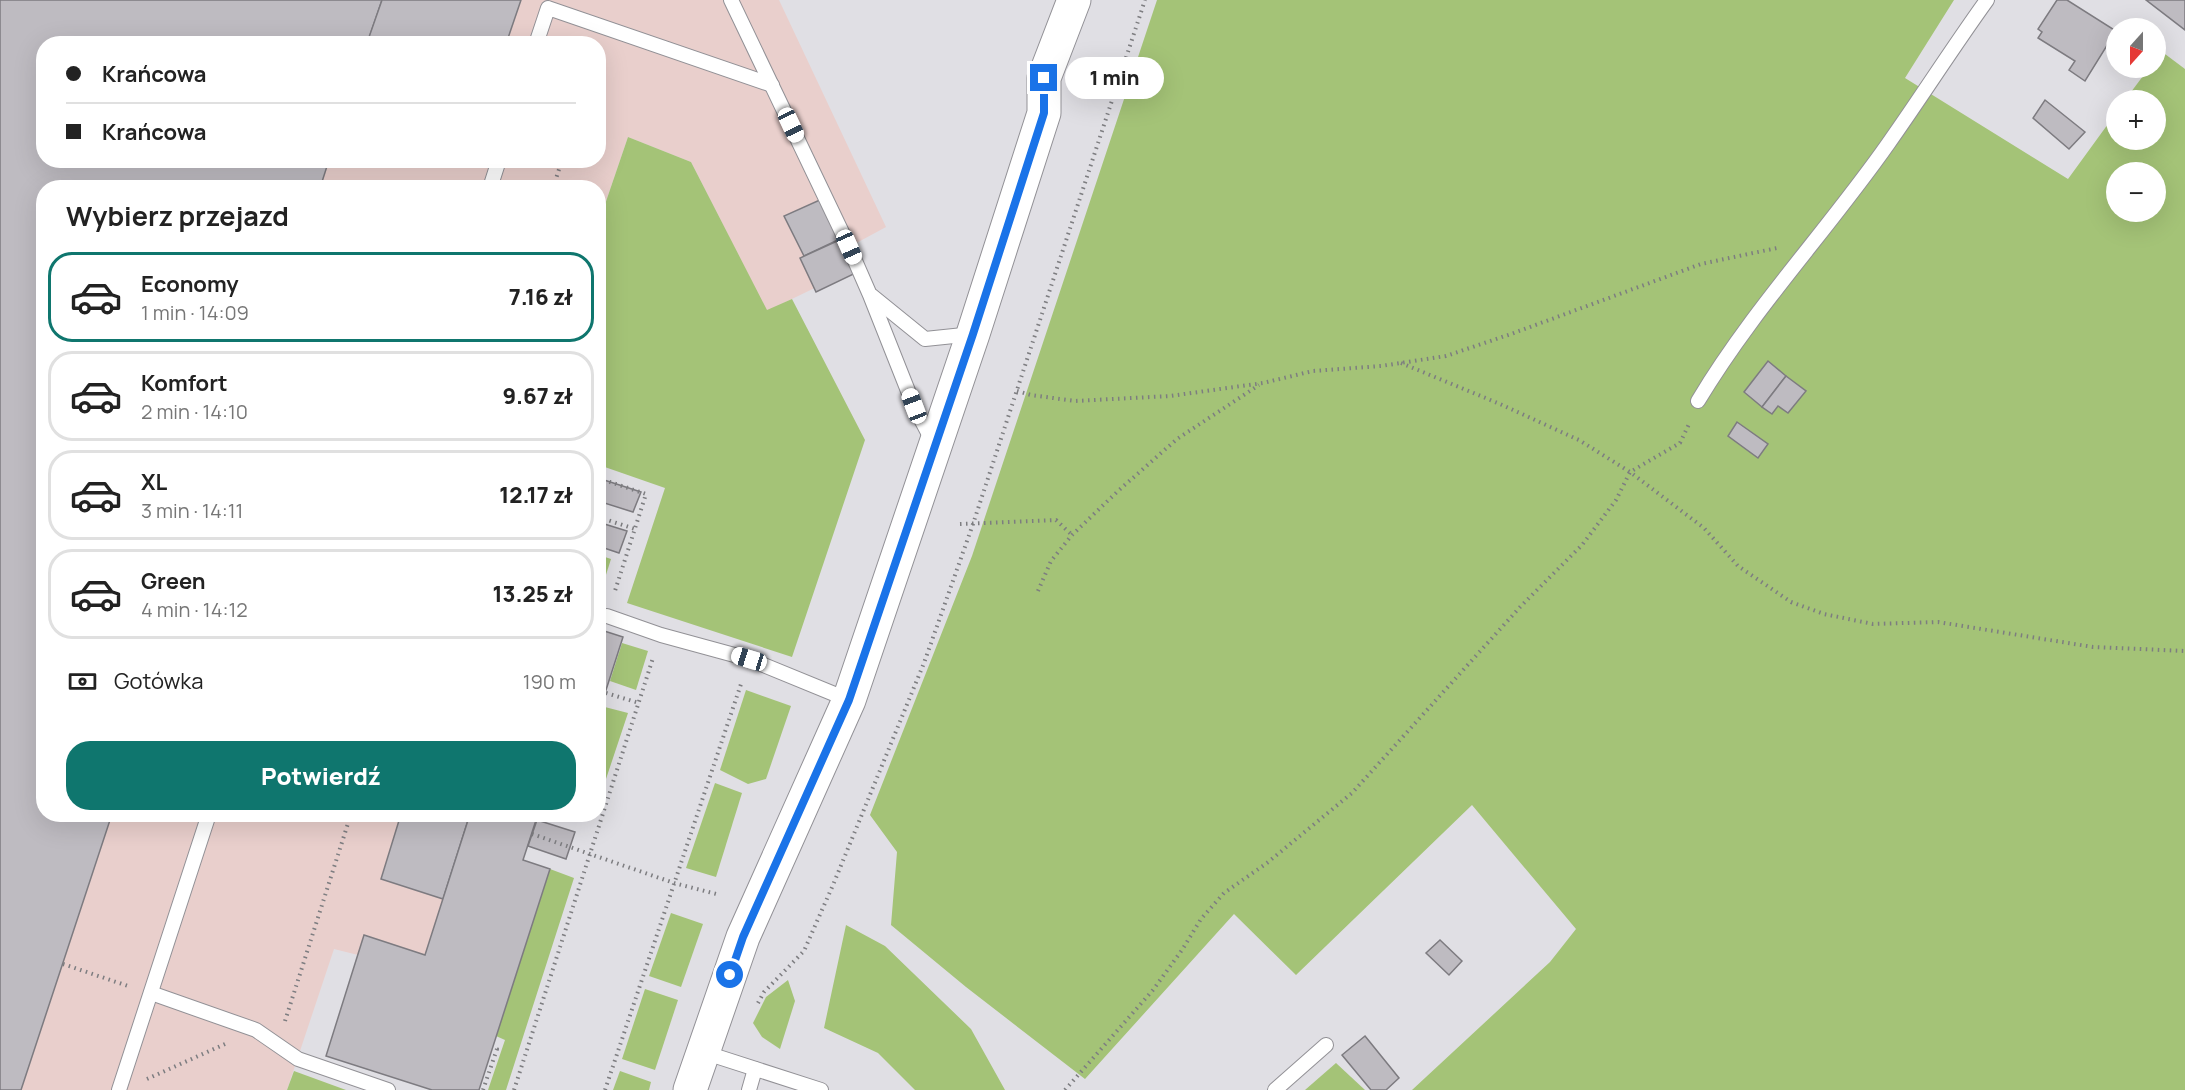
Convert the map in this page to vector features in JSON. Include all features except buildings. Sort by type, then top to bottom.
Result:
[{"type":"street","points":[[690,1090],[743,937],[849,700],[973,334],[1044,113],[1044,78],[1074,0]]},
{"type":"lane","points":[[731,0],[870,295],[914,406],[935,445]]},
{"type":"lane","points":[[1698,401],[1753,321],[1888,144],[1987,0]]},
{"type":"lane","points":[[539,36],[548,8],[772,85]]},
{"type":"lane","points":[[870,295],[925,339],[973,334]]},
{"type":"lane","points":[[607,615],[661,635],[749,659],[849,700]]},
{"type":"lane","points":[[119,1090],[206,822]]},
{"type":"lane","points":[[151,993],[256,1030],[298,1059],[388,1090]]},
{"type":"lane","points":[[1275,1090],[1326,1045]]},
{"type":"lane","points":[[703,1052],[816,1089]]},
{"type":"lane","points":[[748,1090],[755,1069]]},
{"type":"path","points":[[753,1011],[764,992],[804,951],[924,663],[973,524],[1145,0]]},
{"type":"path","points":[[1017,391],[1075,402],[1170,396],[1263,383],[1312,371],[1401,363],[1446,356],[1701,264],[1784,245]]},
{"type":"path","points":[[1401,363],[1579,440],[1629,472],[1704,528],[1738,566],[1791,602],[1824,614],[1872,624],[1938,622],[2093,647],[2185,651]]},
{"type":"path","points":[[1038,591],[1051,561],[1072,535],[1118,491],[1177,438],[1263,383]]},
{"type":"path","points":[[1065,1090],[1153,990],[1200,920],[1224,893],[1267,863],[1352,793],[1521,606],[1582,545],[1616,500],[1629,472],[1680,442],[1687,432],[1698,401]]},
{"type":"path","points":[[606,481],[646,494],[607,615]]},
{"type":"path","points":[[606,520],[635,530]]},
{"type":"path","points":[[960,524],[1056,520],[1072,535]]},
{"type":"path","points":[[606,802],[661,635]]},
{"type":"path","points":[[605,1090],[749,659]]},
{"type":"path","points":[[606,693],[639,703]]},
{"type":"path","points":[[277,1045],[348,822]]},
{"type":"path","points":[[514,1090],[599,822]]},
{"type":"path","points":[[532,834],[674,883],[720,895]]},
{"type":"path","points":[[63,964],[151,993]]},
{"type":"path","points":[[142,1081],[256,1030]]},
{"type":"path","points":[[483,1090],[497,1049],[492,1047]]},
{"type":"shaded area","points":[[0,0],[779,0],[886,227],[849,247],[823,284],[767,311],[691,162],[628,137],[606,201],[606,180],[36,180],[36,822],[399,822],[381,879],[443,899],[425,955],[365,935],[358,955],[334,949],[287,1090],[0,1090]]},
{"type":"green space","points":[[1157,0],[1954,0],[1905,78],[2068,179],[2106,127],[2106,150],[2166,150],[2166,90],[2132,90],[2142,78],[2166,78],[2166,55],[2185,69],[2185,1090],[1412,1090],[1550,962],[1576,929],[1472,805],[1296,975],[1234,914],[1085,1079],[966,987],[891,925],[897,852],[870,815],[972,556]]},
{"type":"green space","points":[[628,137],[691,162],[767,310],[792,299],[865,440],[792,657],[627,603],[665,488],[606,467],[606,201]]},
{"type":"green space","points":[[606,557],[611,559],[606,575]]},
{"type":"green space","points":[[622,643],[648,651],[636,690],[610,681]]},
{"type":"green space","points":[[746,690],[791,706],[766,779],[748,784],[720,770]]},
{"type":"green space","points":[[606,707],[628,713],[606,779]]},
{"type":"green space","points":[[715,783],[742,793],[716,877],[686,868]]},
{"type":"green space","points":[[550,869],[574,878],[506,1090],[488,1090],[505,1040],[496,1036]]},
{"type":"green space","points":[[671,913],[703,924],[681,987],[649,976]]},
{"type":"green space","points":[[846,925],[885,946],[971,1029],[1005,1090],[915,1090],[878,1053],[824,1028]]},
{"type":"green space","points":[[788,980],[795,1001],[780,1049],[762,1037],[753,1023],[766,997]]},
{"type":"green space","points":[[645,989],[678,1000],[655,1070],[622,1059]]},
{"type":"green space","points":[[1336,1063],[1365,1090],[1305,1090]]},
{"type":"green space","points":[[294,1071],[346,1090],[287,1090]]},
{"type":"green space","points":[[620,1071],[651,1082],[649,1090],[613,1090]]},
{"type":"route","points":[[730,975],[743,937],[849,700],[869,645],[1044,113],[1044,78]]}]
